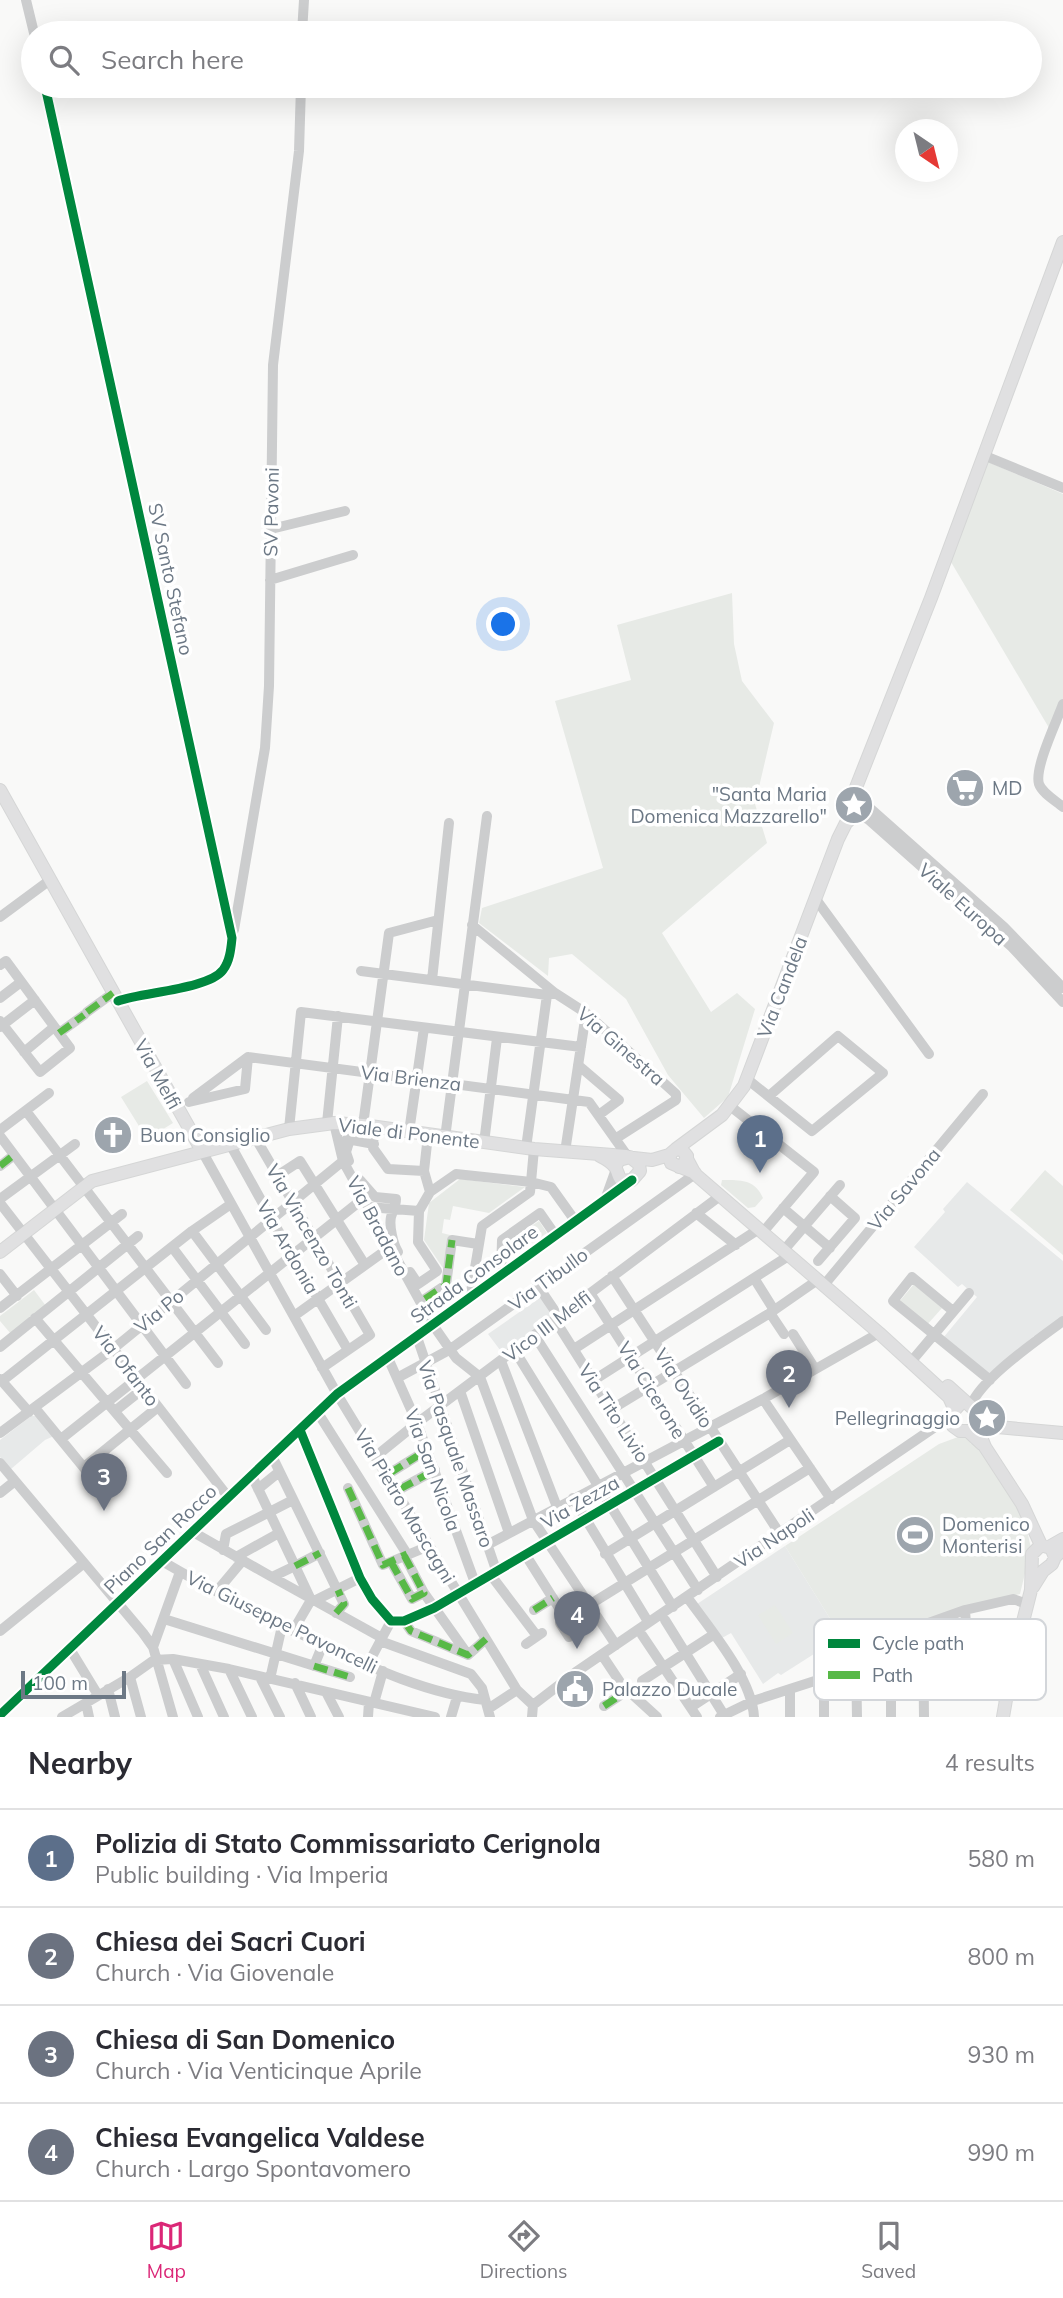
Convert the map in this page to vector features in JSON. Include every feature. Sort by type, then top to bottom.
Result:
[{"type":"main road","name":"Via Candela","points":[[678,1158],[694,1136],[730,1106],[747,1079],[815,898],[855,805],[982,455],[1063,242]]},
{"type":"main road","name":"Via Melfi","points":[[0,790],[116,997],[183,1105],[202,1151]]},
{"type":"main road","name":"Viale di Ponente","points":[[0,1252],[82,1188],[104,1177],[289,1129],[369,1126],[565,1152],[652,1160],[678,1158]]},
{"type":"main road","points":[[602,1154],[620,1179],[635,1178],[653,1167],[678,1158],[912,1361],[965,1416],[1022,1504],[1046,1552],[1023,1619]]},
{"type":"main road","points":[[615,1170],[619,1160],[629,1157],[640,1167],[635,1178]]},
{"type":"main road","points":[[965,1416],[996,1427],[1063,1433]]},
{"type":"main road","points":[[1031,1590],[1046,1569],[1038,1567],[1046,1552],[1063,1539]]},
{"type":"street","points":[[26,0],[31,21]]},
{"type":"street","points":[[303,21],[304,0]]},
{"type":"street","name":"SV Santo Stefano","points":[[48,98],[232,938],[225,968],[213,979],[197,985],[116,997]]},
{"type":"street","name":"SV Pavoni","points":[[232,938],[265,748],[272,365],[299,151],[301,98]]},
{"type":"street","points":[[982,455],[1063,488]]},
{"type":"street","points":[[271,529],[345,511]]},
{"type":"street","points":[[270,580],[353,555]]},
{"type":"street","points":[[1063,704],[1039,768],[1038,781],[1040,787],[1063,807]]},
{"type":"street","name":"Viale Europa","points":[[855,805],[1004,927],[1063,988]]},
{"type":"street","name":"Viale Europa","points":[[855,805],[1012,947],[1063,1002]]},
{"type":"street","points":[[445,1138],[487,816]]},
{"type":"street","points":[[432,980],[449,823]]},
{"type":"street","points":[[0,917],[50,880]]},
{"type":"street","points":[[815,898],[929,1054]]},
{"type":"street","points":[[424,1171],[388,1169],[373,1148],[369,1126],[371,1073],[389,933],[438,920]]},
{"type":"street","name":"Via Ginestra","points":[[472,925],[551,994],[586,1013],[676,1094],[676,1100],[617,1141]]},
{"type":"street","points":[[3,963],[21,982],[35,1000],[70,1048],[40,1072],[1,1024],[35,1000]]},
{"type":"street","points":[[361,971],[551,994],[534,1093],[530,1192],[482,1226],[470,1298]]},
{"type":"street","points":[[0,998],[21,982]]},
{"type":"street","points":[[24,1052],[85,1013],[116,997]]},
{"type":"street","points":[[289,1129],[301,1012],[581,1047]]},
{"type":"street","points":[[565,1152],[586,1013]]},
{"type":"street","points":[[338,1016],[332,1068],[332,1128],[350,1139],[374,1144]]},
{"type":"street","points":[[409,1132],[424,1028]]},
{"type":"street","points":[[747,1079],[812,1131],[883,1073],[838,1036],[769,1096]]},
{"type":"street","points":[[484,1143],[497,1038]]},
{"type":"street","points":[[183,1105],[248,1057]]},
{"type":"street","points":[[183,1105],[244,1089],[248,1057]]},
{"type":"street","name":"Via Brienza","points":[[248,1057],[573,1099]]},
{"type":"street","points":[[579,1065],[619,1100],[600,1114]]},
{"type":"street","points":[[48,1093],[0,1133],[186,1384]]},
{"type":"street","name":"Via Savona","points":[[612,1409],[821,1282],[983,1094]]},
{"type":"street","points":[[573,1099],[589,1102],[629,1157]]},
{"type":"street","points":[[574,1349],[761,1231],[814,1172],[730,1106]]},
{"type":"street","points":[[26,1111],[82,1188],[218,1363]]},
{"type":"street","name":"Via Bradano","points":[[332,1128],[343,1161],[433,1325],[449,1350],[466,1368],[480,1377]]},
{"type":"street","points":[[428,1135],[424,1171],[430,1192]]},
{"type":"street","name":"Via Vincenzo Tonti","points":[[255,1137],[370,1335],[348,1350]]},
{"type":"street","points":[[350,1139],[346,1152],[349,1163],[365,1188],[375,1198],[396,1199],[396,1208],[390,1219],[395,1247],[410,1279],[418,1284],[437,1270],[418,1242],[419,1210],[430,1192],[456,1174],[531,1182],[551,1187],[576,1222]]},
{"type":"street","points":[[602,1154],[617,1141]]},
{"type":"street","points":[[0,1201],[75,1144]]},
{"type":"street","name":"Via Ardonia","points":[[230,1144],[348,1350]]},
{"type":"street","name":"Via Melfi","points":[[202,1151],[337,1394]]},
{"type":"street","points":[[0,1166],[14,1155]]},
{"type":"street","points":[[277,1176],[300,1161],[365,1265]]},
{"type":"street","name":"Via Po","points":[[0,1433],[113,1349],[343,1161]]},
{"type":"street","points":[[605,1201],[615,1170]]},
{"type":"street","name":"Via Tibullo","points":[[397,1378],[449,1350],[695,1174]]},
{"type":"street","name":"Strada Consolare","points":[[337,1394],[635,1178]]},
{"type":"street","points":[[594,1380],[754,1278],[787,1253],[804,1226],[840,1185]]},
{"type":"street","name":"Vico III Melfi","points":[[375,1457],[720,1196]]},
{"type":"street","points":[[818,1261],[855,1218],[830,1196]]},
{"type":"street","name":"Via Ofanto","points":[[0,1201],[229,1498]]},
{"type":"street","points":[[115,1411],[166,1357],[337,1220],[366,1202],[419,1210]]},
{"type":"street","points":[[94,1480],[61,1439],[1,1380],[192,1231],[231,1205]]},
{"type":"street","points":[[783,1208],[830,1248]]},
{"type":"street","name":"Strada Consolare","points":[[501,1276],[502,1241],[530,1220],[540,1213],[556,1236]]},
{"type":"street","points":[[696,1213],[736,1245]]},
{"type":"street","points":[[0,1308],[122,1214]]},
{"type":"street","points":[[192,1231],[266,1330]]},
{"type":"street","points":[[0,1347],[138,1236]]},
{"type":"street","points":[[425,1299],[446,1285],[452,1240],[478,1244]]},
{"type":"street","points":[[172,1247],[245,1344]]},
{"type":"street","points":[[294,1316],[389,1248]]},
{"type":"street","points":[[0,1274],[17,1296]]},
{"type":"street","name":"Via Ovidio","points":[[612,1276],[780,1534]]},
{"type":"street","points":[[954,1311],[912,1277],[893,1301],[990,1380]]},
{"type":"street","points":[[754,1278],[772,1311],[815,1369]]},
{"type":"street","name":"Via Tito Livio","points":[[538,1286],[574,1349],[717,1577]]},
{"type":"street","name":"Via Cicerone","points":[[590,1293],[714,1487]]},
{"type":"street","points":[[912,1361],[970,1293]]},
{"type":"street","points":[[35,1318],[167,1473]]},
{"type":"street","points":[[965,1416],[975,1394],[1063,1321]]},
{"type":"street","points":[[487,1545],[682,1439],[763,1399],[879,1333]]},
{"type":"street","points":[[535,1336],[698,1590]]},
{"type":"street","name":"Via Pasquale Massaro","points":[[416,1337],[487,1545],[493,1572],[540,1634],[526,1644]]},
{"type":"street","points":[[323,1368],[348,1350]]},
{"type":"street","points":[[515,1351],[673,1607]]},
{"type":"street","name":"Via San Nicola","points":[[388,1358],[417,1423],[475,1583]]},
{"type":"street","points":[[501,1361],[557,1507]]},
{"type":"street","points":[[480,1377],[533,1520],[617,1645]]},
{"type":"street","points":[[61,1439],[107,1402],[141,1384]]},
{"type":"street","points":[[460,1391],[509,1533]]},
{"type":"street","name":"Piano San Rocco","points":[[2,1709],[70,1649],[337,1394]]},
{"type":"street","name":"Via Pietro Mascagni","points":[[337,1394],[517,1690],[534,1713]]},
{"type":"street","points":[[763,1399],[831,1499]]},
{"type":"street","points":[[83,1467],[159,1407]]},
{"type":"street","points":[[318,1413],[405,1554],[424,1593],[468,1655]]},
{"type":"street","name":"Via Napoli","points":[[534,1713],[576,1672],[930,1429],[965,1416]]},
{"type":"street","points":[[300,1430],[360,1578],[372,1599],[391,1621],[404,1621],[411,1631],[468,1655]]},
{"type":"street","points":[[606,1554],[790,1440]]},
{"type":"street","name":"Via Zezza","points":[[404,1621],[419,1617],[719,1441]]},
{"type":"street","points":[[390,1473],[427,1450]]},
{"type":"street","points":[[272,1456],[344,1604],[336,1613]]},
{"type":"street","points":[[0,1463],[153,1647],[173,1717]]},
{"type":"street","points":[[563,1621],[810,1468]]},
{"type":"street","points":[[400,1489],[435,1470]]},
{"type":"street","points":[[258,1489],[279,1472]]},
{"type":"street","points":[[252,1475],[313,1600]]},
{"type":"street","points":[[0,1493],[15,1480]]},
{"type":"street","points":[[348,1488],[387,1563],[412,1599],[424,1593]]},
{"type":"street","points":[[573,1498],[647,1620]]},
{"type":"street","points":[[223,1550],[226,1534],[293,1500]]},
{"type":"street","points":[[193,1532],[381,1639],[471,1674],[482,1688],[488,1709],[517,1690]]},
{"type":"street","points":[[217,1591],[239,1558],[279,1533]]},
{"type":"street","points":[[387,1563],[429,1546]]},
{"type":"street","points":[[272,1577],[320,1553]]},
{"type":"street","points":[[525,1554],[553,1598],[569,1637]]},
{"type":"street","name":"Via Giuseppe Pavoncelli","points":[[162,1561],[282,1626],[367,1666],[488,1709]]},
{"type":"street","name":"Piano San Rocco","points":[[0,1631],[84,1563]]},
{"type":"street","points":[[153,1647],[180,1572]]},
{"type":"street","points":[[293,1631],[313,1600],[360,1578]]},
{"type":"street","points":[[687,1597],[741,1674],[753,1701],[754,1717]]},
{"type":"street","points":[[534,1610],[553,1598]]},
{"type":"street","points":[[939,1619],[965,1609],[1013,1599],[1027,1604]]},
{"type":"street","points":[[965,1609],[966,1619]]},
{"type":"street","points":[[164,1619],[350,1677]]},
{"type":"street","points":[[665,1620],[711,1693],[722,1716],[753,1701],[814,1681]]},
{"type":"street","points":[[367,1666],[391,1621]]},
{"type":"street","points":[[280,1717],[265,1678],[282,1626]]},
{"type":"street","points":[[642,1635],[697,1717]]},
{"type":"street","points":[[642,1681],[713,1635]]},
{"type":"street","points":[[468,1655],[486,1639]]},
{"type":"street","points":[[314,1666],[323,1644]]},
{"type":"street","points":[[70,1649],[98,1695]]},
{"type":"street","points":[[602,1655],[628,1690],[657,1717]]},
{"type":"street","points":[[173,1659],[198,1717]]},
{"type":"street","points":[[63,1717],[155,1660],[173,1659],[229,1669],[435,1717]]},
{"type":"street","points":[[200,1664],[224,1717]]},
{"type":"street","points":[[229,1669],[252,1717]]},
{"type":"street","points":[[368,1717],[383,1671]]},
{"type":"street","points":[[691,1707],[741,1674]]},
{"type":"street","points":[[130,1677],[141,1717]]},
{"type":"street","points":[[295,1684],[311,1717]]},
{"type":"street","points":[[108,1689],[115,1717]]},
{"type":"street","points":[[790,1689],[790,1717]]},
{"type":"street","points":[[604,1706],[628,1690]]},
{"type":"street","points":[[326,1692],[338,1717]]},
{"type":"street","points":[[450,1717],[457,1697]]},
{"type":"street","points":[[86,1703],[89,1717]]},
{"type":"shaded area","points":[[986,461],[1063,494],[1063,700],[1052,733],[951,562]]},
{"type":"shaded area","points":[[732,593],[734,644],[742,681],[774,723],[755,804],[767,843],[662,933],[711,1012],[737,993],[755,1009],[728,1097],[704,1118],[668,1075],[626,999],[572,954],[549,958],[548,976],[479,923],[482,908],[603,868],[555,701],[631,680],[617,625]]},
{"type":"shaded area","name":"Buon Consiglio","points":[[147,1081],[173,1123],[147,1139],[121,1097]]},
{"type":"shaded area","points":[[1045,1170],[1063,1186],[1063,1255],[1010,1210]]},
{"type":"shaded area","points":[[460,1179],[525,1187],[489,1213],[453,1206],[450,1220],[444,1219],[442,1233],[450,1235],[443,1268],[424,1240],[429,1203]]},
{"type":"shaded area","points":[[722,1180],[751,1184],[763,1198],[755,1207],[748,1208],[721,1185]]},
{"type":"shaded area","points":[[967,1182],[1063,1261],[1063,1316],[987,1375],[943,1338],[977,1297],[962,1284],[958,1287],[914,1247]]},
{"type":"shaded area","points":[[539,1221],[547,1233],[504,1261],[507,1242]]},
{"type":"shaded area","points":[[914,1284],[942,1308],[926,1326],[899,1302]]},
{"type":"shaded area","points":[[34,1290],[46,1306],[11,1334],[0,1321],[0,1316]]},
{"type":"shaded area","points":[[541,1297],[555,1317],[503,1354],[488,1334]]},
{"type":"shaded area","points":[[31,1416],[38,1416],[54,1436],[45,1440],[11,1469],[0,1457],[0,1440]]},
{"type":"shaded area","name":"Domenico Monterisi","points":[[958,1437],[971,1439],[970,1443],[973,1444],[975,1440],[1022,1516],[1020,1520],[1023,1524],[1025,1522],[1031,1548],[1020,1594],[928,1619],[830,1619],[785,1546],[939,1444]]},
{"type":"shaded area","points":[[785,1546],[830,1619],[814,1619],[814,1654],[763,1684],[731,1633],[722,1638],[697,1604]]},
{"type":"shaded area","points":[[775,1605],[793,1633],[776,1644],[758,1615]]},
{"type":"marked path","points":[[87,1012],[113,993]]},
{"type":"marked path","points":[[59,1033],[84,1015]]},
{"type":"marked path","points":[[0,1166],[14,1155]]},
{"type":"marked path","points":[[425,1299],[446,1285],[452,1240]]},
{"type":"marked path","points":[[390,1473],[427,1450]]},
{"type":"marked path","points":[[400,1489],[435,1470]]},
{"type":"marked path","points":[[348,1488],[383,1565],[407,1554]]},
{"type":"marked path","points":[[295,1566],[320,1553]]},
{"type":"marked path","points":[[391,1562],[412,1599],[424,1593],[404,1555]]},
{"type":"marked path","points":[[336,1613],[344,1604],[338,1590]]},
{"type":"marked path","points":[[534,1610],[553,1598]]},
{"type":"marked path","points":[[404,1621],[411,1631],[468,1655],[486,1639]]},
{"type":"marked path","points":[[314,1666],[350,1677]]},
{"type":"marked path","points":[[604,1706],[628,1690]]},
{"type":"cycle path","points":[[48,98],[232,938],[227,963],[216,976],[190,986],[118,1001]]},
{"type":"cycle path","points":[[0,1715],[337,1394],[632,1180]]},
{"type":"cycle path","points":[[300,1430],[360,1578],[372,1599],[391,1621],[404,1621],[434,1608],[719,1441]]},
{"type":"place","name":"MD","points":[[965,788]]},
{"type":"place","name":"\"Santa Maria Domenica Mazzarello\"","points":[[854,805]]},
{"type":"place","name":"Buon Consiglio","points":[[113,1135]]},
{"type":"place","name":"Polizia di Stato Commissariato Cerignola","points":[[760,1173]]},
{"type":"place","name":"Chiesa dei Sacri Cuori","points":[[789,1408]]},
{"type":"place","name":"Pellegrinaggio","points":[[987,1418]]},
{"type":"place","name":"Chiesa di San Domenico","points":[[104,1511]]},
{"type":"place","name":"Domenico Monterisi","points":[[915,1535]]},
{"type":"place","name":"Chiesa Evangelica Valdese","points":[[577,1649]]},
{"type":"place","name":"Palazzo Ducale","points":[[575,1689]]}]
